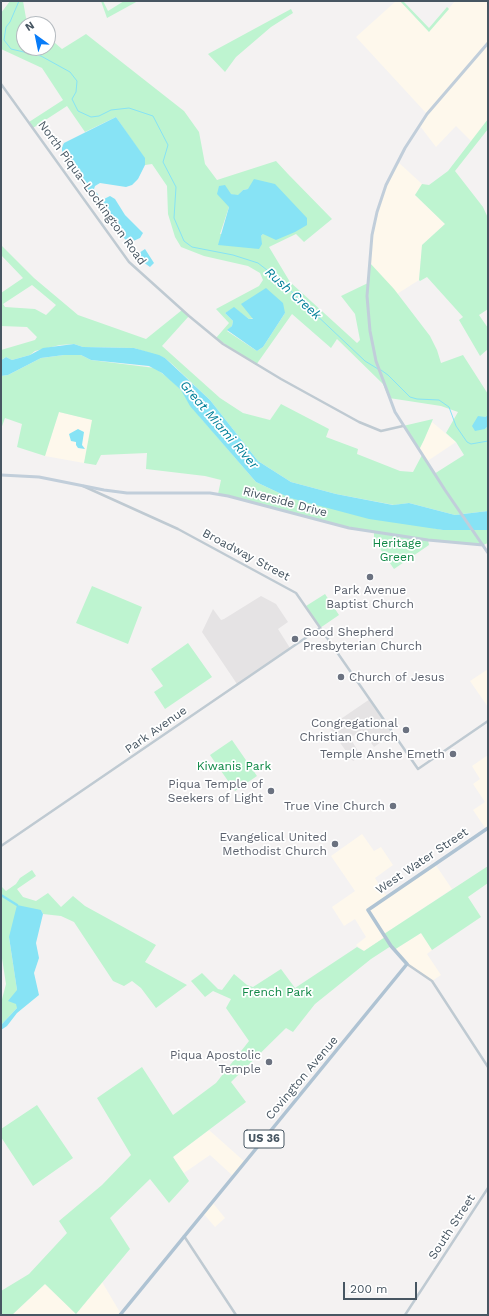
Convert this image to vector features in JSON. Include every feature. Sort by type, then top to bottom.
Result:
[{"type":"main road","points":[[488,43],[427,114],[392,172],[379,205],[371,242],[367,296],[368,318],[376,361],[383,384],[403,426],[488,553]]},
{"type":"main road","points":[[1,475],[39,477],[83,486]]},
{"type":"main road","name":"Riverside Drive","points":[[83,486],[104,490],[141,493],[210,493],[228,496],[349,528],[428,540],[482,545]]},
{"type":"main road","name":"West Water Street","points":[[406,964],[385,937],[368,910],[488,828]]},
{"type":"main road","name":"Covington Avenue","points":[[120,1315],[314,1080],[406,964]]},
{"type":"street","name":"North Piqua–Lockington Road","points":[[1,84],[129,262],[189,316],[234,351],[357,422],[381,431],[403,426]]},
{"type":"street","name":"Broadway Street","points":[[83,486],[101,496],[178,530],[296,593],[418,769],[488,721]]},
{"type":"street","points":[[101,496],[104,490]]},
{"type":"street","name":"Park Avenue","points":[[1,846],[320,628]]},
{"type":"street","points":[[406,964],[432,981],[488,1067]]},
{"type":"street","name":"South Street","points":[[405,1315],[488,1188]]},
{"type":"street","points":[[184,1236],[236,1315]]},
{"type":"shaded area","points":[[396,1],[400,1],[429,32],[455,1],[488,1],[488,119],[472,142],[456,126],[436,147],[420,126],[427,114],[356,37]]},
{"type":"shaded area","points":[[398,162],[422,184],[415,195],[445,224],[422,245],[419,280],[397,294],[370,263],[372,235],[386,185]]},
{"type":"shaded area","points":[[59,412],[93,420],[84,463],[45,456]]},
{"type":"shaded area","points":[[432,422],[456,442],[426,462],[419,450]]},
{"type":"shaded area","points":[[261,596],[276,604],[288,622],[278,629],[290,648],[237,684],[202,632],[213,609],[221,620]]},
{"type":"shaded area","points":[[488,669],[488,707],[470,681]]},
{"type":"shaded area","points":[[370,699],[394,733],[374,747],[362,730],[350,738],[361,756],[353,761],[329,727]]},
{"type":"shaded area","points":[[488,755],[488,832],[473,810],[485,802],[473,784],[480,779],[472,766]]},
{"type":"shaded area","points":[[362,834],[374,851],[381,847],[393,865],[375,878],[387,897],[435,864],[452,889],[384,934],[385,937],[364,951],[356,945],[366,937],[355,919],[344,926],[332,907],[355,891],[331,856]]},
{"type":"shaded area","points":[[421,933],[432,950],[427,954],[441,975],[432,981],[411,966],[394,950]]},
{"type":"shaded area","points":[[209,1130],[245,1162],[233,1176],[210,1155],[184,1173],[173,1157]]},
{"type":"shaded area","points":[[212,1202],[225,1218],[215,1227],[203,1213]]},
{"type":"shaded area","points":[[102,1282],[121,1314],[120,1315],[12,1315],[45,1284],[76,1314]]},
{"type":"green space","points":[[10,1],[23,1],[26,16],[16,16],[16,56],[1,49],[1,13]]},
{"type":"green space","points":[[101,1],[103,1],[108,11],[124,1],[138,1],[107,18]]},
{"type":"green space","points":[[400,1],[403,1],[429,28],[447,7],[449,9],[429,32]]},
{"type":"green space","points":[[291,9],[293,13],[271,27],[236,57],[225,72],[208,54]]},
{"type":"green space","points":[[86,34],[184,111],[199,132],[205,164],[217,180],[276,161],[332,219],[304,242],[296,234],[269,247],[290,282],[357,343],[360,340],[355,314],[341,296],[368,283],[370,263],[394,289],[430,336],[437,350],[441,363],[463,355],[488,394],[488,415],[485,417],[485,429],[488,426],[488,511],[455,515],[409,503],[394,505],[336,494],[291,482],[258,461],[210,400],[165,358],[134,348],[83,347],[74,344],[60,345],[35,351],[30,355],[12,360],[6,357],[1,360],[1,350],[35,340],[37,337],[27,327],[1,326],[1,293],[23,278],[1,255],[1,245],[34,278],[78,315],[146,339],[182,310],[189,316],[162,346],[220,398],[243,413],[270,420],[281,404],[329,429],[326,437],[358,449],[357,454],[400,471],[413,472],[422,455],[434,474],[464,455],[456,442],[446,433],[458,412],[441,406],[389,398],[383,384],[337,339],[331,348],[292,314],[256,365],[216,338],[229,323],[216,309],[259,286],[263,280],[260,273],[248,266],[204,256],[181,247],[175,237],[168,214],[167,186],[152,164],[145,165],[144,158],[116,117],[85,132],[67,106],[33,128],[29,122],[63,100],[42,68],[16,56],[56,56],[56,44],[62,49]],"holes":[[[248,189],[263,234],[261,236],[220,234],[229,207],[231,194],[238,196],[243,190]],[[32,285],[56,305],[46,315],[35,309],[5,307],[3,304]],[[234,308],[249,319],[285,313],[263,347],[257,351],[227,331],[232,326],[233,321],[225,313]]]},
{"type":"green space","points":[[488,119],[488,129],[455,171],[483,207],[488,218],[488,309],[479,315],[488,328],[488,349],[480,356],[459,320],[463,317],[427,277],[420,281],[419,280],[422,245],[445,224],[415,195],[422,184],[429,185],[448,171]]},
{"type":"green space","name":"Heritage Green","points":[[64,355],[81,355],[91,360],[155,368],[171,380],[184,393],[187,400],[200,417],[256,482],[290,498],[443,530],[488,530],[488,543],[483,545],[428,540],[429,545],[394,569],[374,540],[374,532],[349,528],[218,494],[221,480],[205,476],[146,469],[147,453],[101,455],[96,465],[84,463],[92,420],[59,412],[45,456],[17,447],[22,424],[5,418],[1,429],[1,376],[8,375],[41,358]]},
{"type":"green space","points":[[433,419],[424,440],[419,450],[403,426]]},
{"type":"green space","points":[[92,586],[142,607],[128,644],[76,623]]},
{"type":"green space","points":[[325,594],[339,615],[320,628],[306,606]]},
{"type":"green space","points":[[188,643],[212,677],[165,709],[154,692],[163,686],[151,669]]},
{"type":"green space","name":"Kiwanis Park","points":[[232,740],[257,776],[235,791],[210,755]]},
{"type":"green space","name":"French Park","points":[[488,866],[488,883],[468,897],[481,917],[432,950],[421,933],[394,950],[391,946],[371,959],[315,1004],[293,1032],[286,1028],[231,1082],[246,1102],[173,1157],[189,1181],[169,1203],[150,1179],[110,1218],[130,1249],[76,1314],[45,1284],[12,1315],[1,1315],[1,1291],[29,1274],[67,1233],[59,1221],[102,1185],[131,1155],[97,1098],[142,1067],[173,1115],[216,1083],[249,1041],[226,1008],[231,999],[213,991],[205,997],[191,981],[202,973],[218,989],[222,990],[234,974],[247,985],[253,987],[281,969],[295,988],[357,947],[364,951],[385,937],[384,934]]},
{"type":"green space","points":[[32,870],[36,876],[17,889],[23,897],[36,901],[48,893],[61,907],[73,896],[85,906],[156,945],[145,962],[187,985],[156,1008],[141,988],[132,981],[124,986],[113,981],[74,922],[61,916],[43,914],[41,910],[9,937],[17,990],[17,1008],[1,1025],[1,1003],[6,984],[1,952],[1,886],[6,891],[16,884],[20,878]]},
{"type":"green space","points":[[37,1105],[73,1158],[33,1186],[1,1137],[1,1129]]},
{"type":"water","points":[[116,117],[145,158],[145,165],[138,179],[132,185],[126,187],[100,183],[95,186],[94,189],[102,200],[110,196],[115,199],[125,215],[143,233],[140,238],[129,243],[115,229],[92,192],[88,191],[79,180],[62,153],[64,143]]},
{"type":"water","points":[[254,179],[275,184],[307,218],[307,225],[276,240],[263,234],[261,236],[262,244],[259,249],[218,245],[229,207],[217,194],[219,186],[225,185],[231,194],[238,195],[243,190],[248,189]]},
{"type":"water","points":[[145,249],[154,263],[150,267],[139,259],[139,253]]},
{"type":"water","points":[[266,288],[283,303],[285,313],[263,347],[257,351],[227,330],[232,326],[233,321],[225,313],[234,307],[249,319],[253,319],[241,304]]},
{"type":"water","name":"Great Miami River","points":[[74,344],[83,347],[134,348],[165,358],[210,400],[258,461],[291,482],[336,494],[393,505],[409,503],[455,515],[488,511],[488,530],[443,530],[369,519],[290,498],[256,482],[190,406],[181,390],[162,373],[149,366],[91,360],[81,355],[64,355],[41,358],[8,375],[1,376],[1,360],[6,357],[12,360],[30,355],[43,348]]},
{"type":"water","points":[[488,415],[488,426],[485,429],[475,431],[472,426],[478,416],[485,417]]},
{"type":"water","points":[[78,429],[84,432],[82,445],[85,449],[78,448],[76,442],[71,441],[69,434]]},
{"type":"water","points":[[17,905],[41,910],[43,914],[36,943],[39,958],[34,973],[39,995],[17,1013],[7,1026],[1,1030],[1,1025],[17,1008],[16,1004],[8,1001],[17,990],[9,937]]},
{"type":"waterway","name":"Rush Creek","points":[[19,1],[10,22],[6,27],[4,40],[11,49],[41,56],[70,72],[77,81],[76,92],[72,99],[78,111],[91,117],[99,116],[111,110],[129,108],[153,116],[168,145],[163,162],[176,187],[174,218],[184,241],[192,247],[233,255],[258,263],[276,277],[365,361],[378,369]]},
{"type":"waterway","name":"Rush Creek","points":[[381,370],[410,397],[417,399],[439,400],[449,407],[456,426],[467,442],[471,444],[488,441]]},
{"type":"waterway","points":[[1,895],[17,905]]},
{"type":"place","name":"Park Avenue Baptist Church","points":[[370,577]]},
{"type":"place","name":"Good Shepherd Presbyterian Church","points":[[295,639]]},
{"type":"place","name":"Church of Jesus","points":[[341,677]]},
{"type":"place","name":"Congregational Christian Church","points":[[406,730]]},
{"type":"place","name":"Temple Anshe Emeth","points":[[453,754]]},
{"type":"place","name":"Piqua Temple of Seekers of Light","points":[[271,791]]},
{"type":"place","name":"True Vine Church","points":[[393,806]]},
{"type":"place","name":"Evangelical United Methodist Church","points":[[335,844]]},
{"type":"place","name":"Piqua Apostolic Temple","points":[[269,1062]]}]
